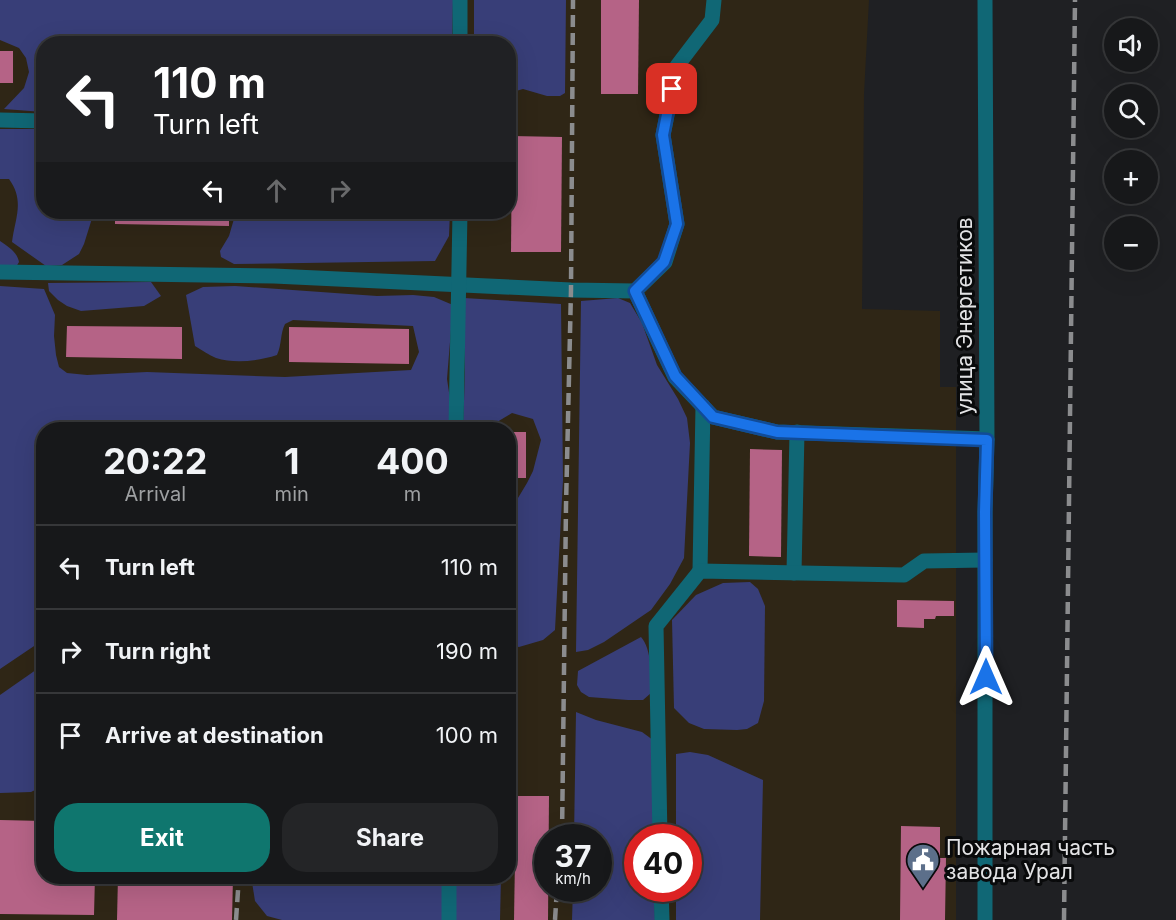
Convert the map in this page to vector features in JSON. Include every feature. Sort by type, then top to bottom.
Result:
[{"type":"street","points":[[460,0],[460,36]]},
{"type":"street","points":[[0,272],[274,276],[635,291],[664,262],[677,224],[663,135],[677,66],[712,20],[714,0]]},
{"type":"street","name":"улица Энергетиков","points":[[985,0],[987,440],[985,920]]},
{"type":"street","points":[[0,120],[36,121]]},
{"type":"street","points":[[456,422],[460,219]]},
{"type":"street","points":[[635,291],[675,376],[713,417],[777,432],[987,440]]},
{"type":"street","points":[[660,824],[656,626],[700,571],[703,406]]},
{"type":"street","points":[[795,573],[797,432]]},
{"type":"street","points":[[700,571],[904,574],[924,561],[986,560]]},
{"type":"street","points":[[449,884],[449,920]]},
{"type":"street","points":[[661,902],[662,920]]},
{"type":"shaded area","points":[[0,0],[869,0],[864,94],[862,309],[940,311],[940,387],[956,387],[956,920],[0,920]]},
{"type":"shaded area","points":[[0,0],[453,0],[452,36],[36,36],[36,111],[4,109],[24,88],[29,72],[26,58],[19,48],[0,40]]},
{"type":"shaded area","points":[[474,0],[566,0],[565,93],[560,96],[547,96],[523,89],[516,91],[516,36],[474,36]]},
{"type":"shaded area","points":[[0,129],[36,129],[36,219],[92,219],[79,254],[62,265],[46,266],[12,242],[17,217],[17,195],[9,179],[0,179]]},
{"type":"shaded area","points":[[234,219],[450,219],[449,236],[435,261],[234,264],[221,257],[220,251],[229,236]]},
{"type":"shaded area","points":[[0,241],[16,255],[19,262],[16,267],[0,267]]},
{"type":"shaded area","points":[[151,282],[161,296],[144,306],[81,311],[58,300],[49,291],[48,283]]},
{"type":"shaded area","points":[[0,286],[44,289],[55,315],[54,336],[59,367],[67,373],[87,375],[147,372],[285,377],[411,370],[419,352],[413,326],[293,320],[285,324],[277,355],[246,361],[216,358],[195,346],[186,295],[203,287],[235,286],[377,296],[413,295],[434,297],[453,305],[447,379],[450,399],[449,422],[36,422],[36,645],[0,669]]},
{"type":"shaded area","points":[[464,298],[561,304],[563,480],[555,630],[543,640],[519,647],[516,646],[516,501],[533,471],[541,440],[533,419],[512,413],[497,422],[463,422]]},
{"type":"shaded area","points":[[618,298],[630,303],[642,323],[657,365],[687,418],[690,443],[684,558],[670,584],[651,610],[604,642],[588,650],[576,652],[581,301]]},
{"type":"shaded area","points":[[750,582],[758,589],[765,606],[764,701],[758,723],[747,729],[704,729],[689,723],[674,708],[672,620],[696,595],[723,583]]},
{"type":"shaded area","points":[[641,637],[649,656],[651,693],[643,700],[628,700],[589,697],[581,692],[577,685],[578,671]]},
{"type":"shaded area","points":[[36,670],[36,790],[31,792],[0,793],[0,695]]},
{"type":"shaded area","points":[[576,712],[596,720],[642,732],[653,740],[654,824],[624,824],[624,902],[654,902],[655,920],[572,920],[573,902],[612,902],[612,824],[574,824]]},
{"type":"shaded area","points":[[690,752],[708,755],[763,780],[760,920],[676,920],[676,902],[702,902],[702,824],[676,824],[676,754]]},
{"type":"shaded area","points":[[252,884],[501,884],[500,920],[282,920],[267,916],[255,901]]},
{"type":"building","points":[[601,0],[639,0],[638,94],[601,94]]},
{"type":"building","points":[[0,51],[13,51],[13,83],[0,83]]},
{"type":"building","points":[[516,136],[562,137],[561,252],[511,252],[511,219],[516,219]]},
{"type":"building","points":[[115,219],[229,219],[229,226],[115,224]]},
{"type":"building","points":[[67,326],[182,327],[182,359],[66,357]]},
{"type":"building","points":[[289,327],[409,329],[409,364],[289,362]]},
{"type":"building","points":[[516,432],[526,432],[526,478],[516,478]]},
{"type":"building","points":[[750,449],[782,450],[781,557],[749,556]]},
{"type":"building","points":[[897,600],[954,601],[954,616],[924,619],[924,628],[897,627]]},
{"type":"building","points":[[516,796],[549,796],[549,824],[534,824],[534,902],[548,902],[548,920],[514,920]]},
{"type":"building","points":[[0,820],[36,821],[36,884],[95,884],[94,915],[0,914]]},
{"type":"building","name":"Пожарная часть завода Урал","points":[[901,826],[940,827],[940,858],[946,858],[945,920],[900,920]]},
{"type":"building","points":[[118,884],[233,884],[232,920],[117,920]]},
{"type":"railway","points":[[562,824],[571,290],[573,0]]},
{"type":"railway","points":[[1064,920],[1075,0]]},
{"type":"railway","points":[[236,920],[238,884]]},
{"type":"railway","points":[[555,920],[556,902]]},
{"type":"place","name":"Пожарная часть завода Урал","points":[[923,889]]},
{"type":"route","points":[[672,89],[663,135],[677,224],[664,262],[635,291],[675,376],[713,417],[777,432],[987,440],[986,677]]}]
